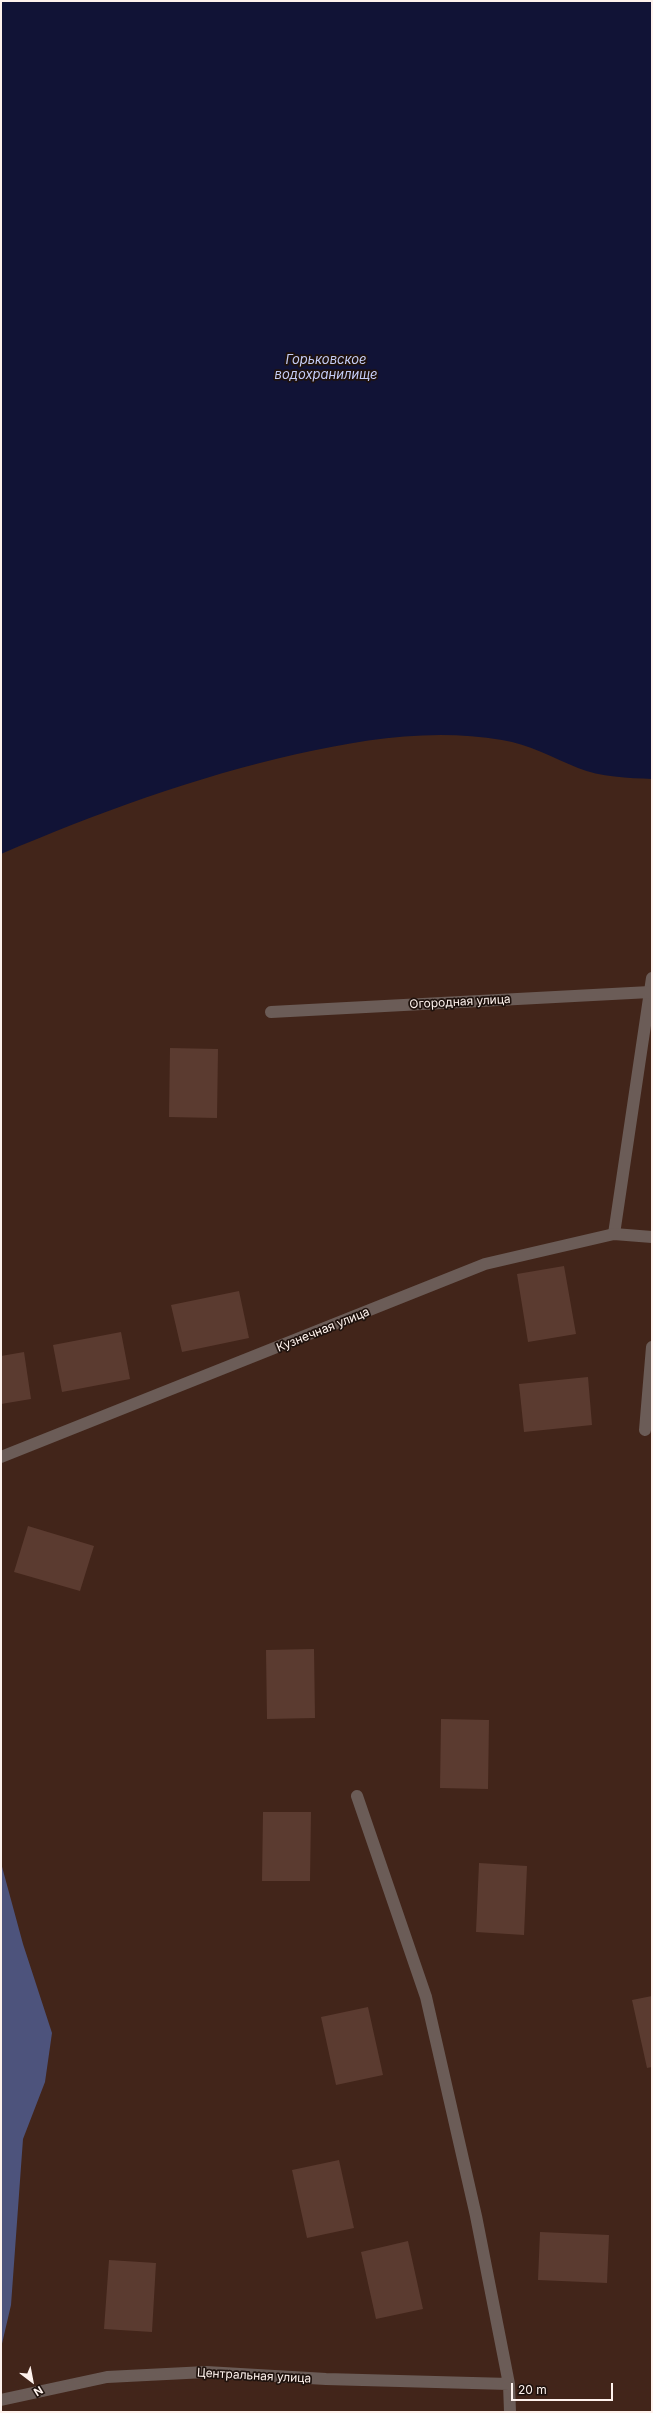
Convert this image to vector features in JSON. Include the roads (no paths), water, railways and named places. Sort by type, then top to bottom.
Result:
[{"type":"street","points":[[614,1234],[652,978]]},
{"type":"street","name":"Огородная улица","points":[[271,1012],[650,992]]},
{"type":"street","name":"Кузнечная улица","points":[[1,1457],[484,1264],[614,1234],[652,1236]]},
{"type":"street","points":[[645,1430],[652,1346]]},
{"type":"street","points":[[357,1796],[426,1997],[476,2216],[510,2384],[510,2412]]},
{"type":"street","name":"Центральная улица","points":[[1,2400],[106,2377],[206,2372],[326,2379],[510,2384]]},
{"type":"water","name":"Горьковское водохранилище","points":[[1,1],[652,1],[652,779],[615,776],[587,771],[531,748],[502,740],[450,735],[399,737],[348,744],[297,754],[221,774],[110,810],[1,854]]}]
